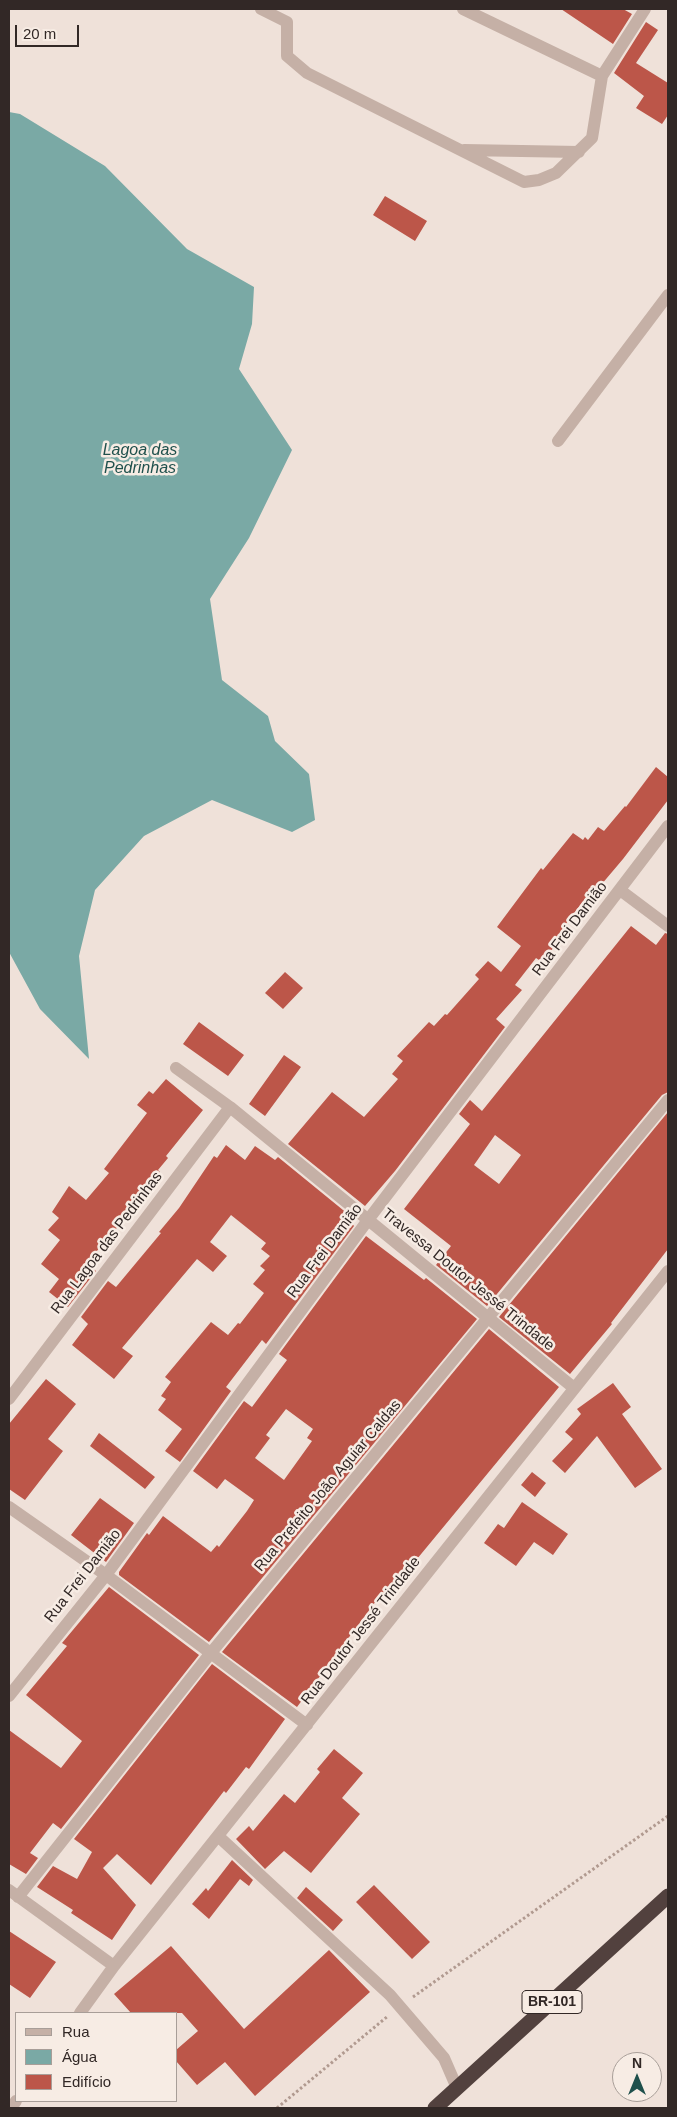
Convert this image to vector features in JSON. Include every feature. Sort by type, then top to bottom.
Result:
[{"type":"highway","name":"BR-101","points":[[435,2108],[668,1896]]},
{"type":"street","points":[[262,9],[287,22],[287,56],[307,73],[524,182],[539,180],[556,173],[592,138],[602,76],[645,9]]},
{"type":"street","points":[[464,9],[602,76]]},
{"type":"street","points":[[461,150],[579,152]]},
{"type":"street","points":[[558,441],[668,295]]},
{"type":"street","name":"Rua Frei Damião","points":[[9,1696],[106,1575],[368,1220],[668,826]]},
{"type":"street","points":[[620,890],[668,926]]},
{"type":"street","name":"Travessa Doutor Jessé Trindade","points":[[176,1068],[230,1107],[574,1388]]},
{"type":"street","name":"Rua Prefeito João Aguiar Caldas","points":[[13,1894],[668,1100]]},
{"type":"street","name":"Rua Lagoa das Pedrinhas","points":[[9,1399],[230,1107]]},
{"type":"street","name":"Rua Doutor Jessé Trindade","points":[[81,2012],[114,1966],[668,1271]]},
{"type":"street","points":[[9,1507],[106,1575],[307,1725]]},
{"type":"street","points":[[218,1836],[400,2006],[444,2058],[457,2088]]},
{"type":"street","points":[[13,1894],[114,1966]]},
{"type":"path","points":[[277,2108],[400,2006],[668,1816]]},
{"type":"water","name":"Lagoa das Pedrinhas","points":[[9,112],[20,114],[105,166],[187,249],[254,287],[252,324],[239,369],[292,450],[249,538],[210,599],[222,680],[268,716],[275,741],[309,774],[315,820],[292,832],[212,800],[144,836],[95,890],[79,956],[89,1059],[40,1009],[9,952]]},
{"type":"building","points":[[561,9],[623,9],[632,14],[613,44]]},
{"type":"building","points":[[646,22],[658,30],[636,63],[668,83],[668,115],[662,124],[636,108],[644,96],[614,73]]},
{"type":"building","points":[[385,196],[427,221],[415,241],[373,215]]},
{"type":"building","points":[[656,767],[668,777],[668,800],[623,859],[590,898],[587,896],[562,929],[566,932],[542,962],[536,958],[515,985],[522,990],[496,1019],[505,1027],[395,1171],[365,1206],[288,1144],[332,1092],[364,1117],[398,1079],[392,1074],[403,1061],[397,1056],[429,1022],[434,1026],[445,1014],[447,1015],[479,979],[475,975],[488,961],[501,972],[521,946],[497,927],[541,868],[543,870],[573,833],[583,840],[585,837],[588,840],[598,827],[604,831],[626,807]]},
{"type":"building","points":[[631,926],[656,945],[665,933],[668,934],[668,1092],[662,1095],[487,1306],[436,1265],[451,1246],[404,1209],[470,1124],[459,1114],[470,1100],[482,1111]],"holes":[[[495,1135],[521,1155],[499,1184],[474,1165]]]},
{"type":"building","points":[[285,972],[303,988],[283,1009],[265,993]]},
{"type":"building","points":[[199,1022],[244,1055],[228,1076],[183,1044]]},
{"type":"building","points":[[284,1055],[301,1067],[265,1116],[249,1104]]},
{"type":"building","points":[[166,1079],[203,1110],[166,1156],[168,1158],[158,1170],[160,1172],[141,1200],[96,1252],[98,1254],[89,1265],[96,1271],[68,1307],[49,1292],[59,1279],[41,1264],[60,1240],[48,1230],[59,1218],[52,1212],[69,1186],[86,1200],[109,1173],[104,1169],[147,1113],[137,1105],[149,1091],[153,1094]]},
{"type":"building","points":[[668,1112],[668,1249],[612,1324],[570,1374],[499,1317]]},
{"type":"building","points":[[226,1145],[245,1160],[255,1146],[275,1160],[278,1157],[354,1219],[351,1222],[354,1226],[266,1344],[262,1340],[226,1387],[231,1391],[180,1462],[165,1451],[182,1429],[158,1410],[166,1399],[161,1396],[171,1382],[165,1377],[211,1322],[228,1335],[238,1323],[240,1324],[264,1293],[253,1284],[265,1270],[260,1266],[270,1256],[261,1249],[266,1243],[231,1215],[210,1242],[227,1256],[213,1272],[197,1259],[122,1348],[133,1356],[114,1379],[72,1345],[88,1324],[81,1317],[108,1281],[116,1287],[161,1233],[159,1232],[179,1208],[214,1156],[217,1158]]},
{"type":"building","points":[[366,1236],[424,1280],[426,1278],[477,1319],[209,1642],[119,1575],[119,1572],[147,1533],[149,1535],[163,1516],[211,1552],[217,1545],[219,1547],[247,1511],[254,1500],[225,1479],[217,1489],[193,1471],[244,1401],[252,1407],[287,1360],[279,1354]],"holes":[[[286,1409],[313,1429],[307,1438],[312,1441],[284,1480],[255,1458],[270,1438],[266,1435]]]},
{"type":"building","points":[[489,1329],[559,1387],[398,1582],[378,1603],[376,1601],[297,1707],[222,1652]]},
{"type":"building","points":[[46,1379],[76,1404],[48,1439],[63,1451],[25,1500],[9,1489],[9,1424]]},
{"type":"building","points":[[613,1383],[631,1407],[622,1414],[662,1469],[635,1488],[597,1436],[565,1473],[552,1461],[573,1439],[565,1432],[581,1414],[577,1409]]},
{"type":"building","points":[[99,1433],[155,1477],[145,1489],[90,1446]]},
{"type":"building","points":[[532,1472],[546,1483],[535,1497],[521,1485]]},
{"type":"building","points":[[100,1498],[134,1523],[106,1562],[71,1535]]},
{"type":"building","points":[[522,1502],[568,1534],[553,1555],[534,1542],[516,1566],[484,1543],[498,1524],[504,1528]]},
{"type":"building","points":[[109,1587],[199,1655],[61,1829],[53,1823],[30,1853],[38,1858],[26,1874],[9,1864],[9,1730],[61,1768],[82,1741],[26,1695],[67,1646],[62,1643]]},
{"type":"building","points":[[212,1664],[285,1719],[249,1769],[246,1767],[226,1793],[224,1791],[151,1885],[117,1854],[103,1868],[136,1905],[112,1940],[71,1913],[73,1910],[37,1887],[53,1866],[77,1879],[92,1852],[74,1839]]},
{"type":"building","points":[[334,1749],[363,1773],[342,1798],[360,1814],[311,1873],[284,1851],[265,1869],[236,1839],[249,1826],[253,1831],[284,1794],[295,1803],[320,1772],[317,1769]]},
{"type":"building","points":[[232,1860],[253,1880],[249,1886],[240,1879],[209,1919],[192,1904],[206,1888],[208,1891]]},
{"type":"building","points":[[374,1885],[430,1942],[412,1959],[356,1902]]},
{"type":"building","points":[[306,1887],[343,1920],[333,1931],[297,1898]]},
{"type":"building","points":[[9,1931],[56,1962],[30,1998],[9,1984]]},
{"type":"building","points":[[171,1946],[244,2029],[329,1950],[370,1992],[255,2096],[225,2062],[197,2085],[178,2063],[178,2048],[198,2031],[182,2013],[130,2012],[114,1994]]}]
